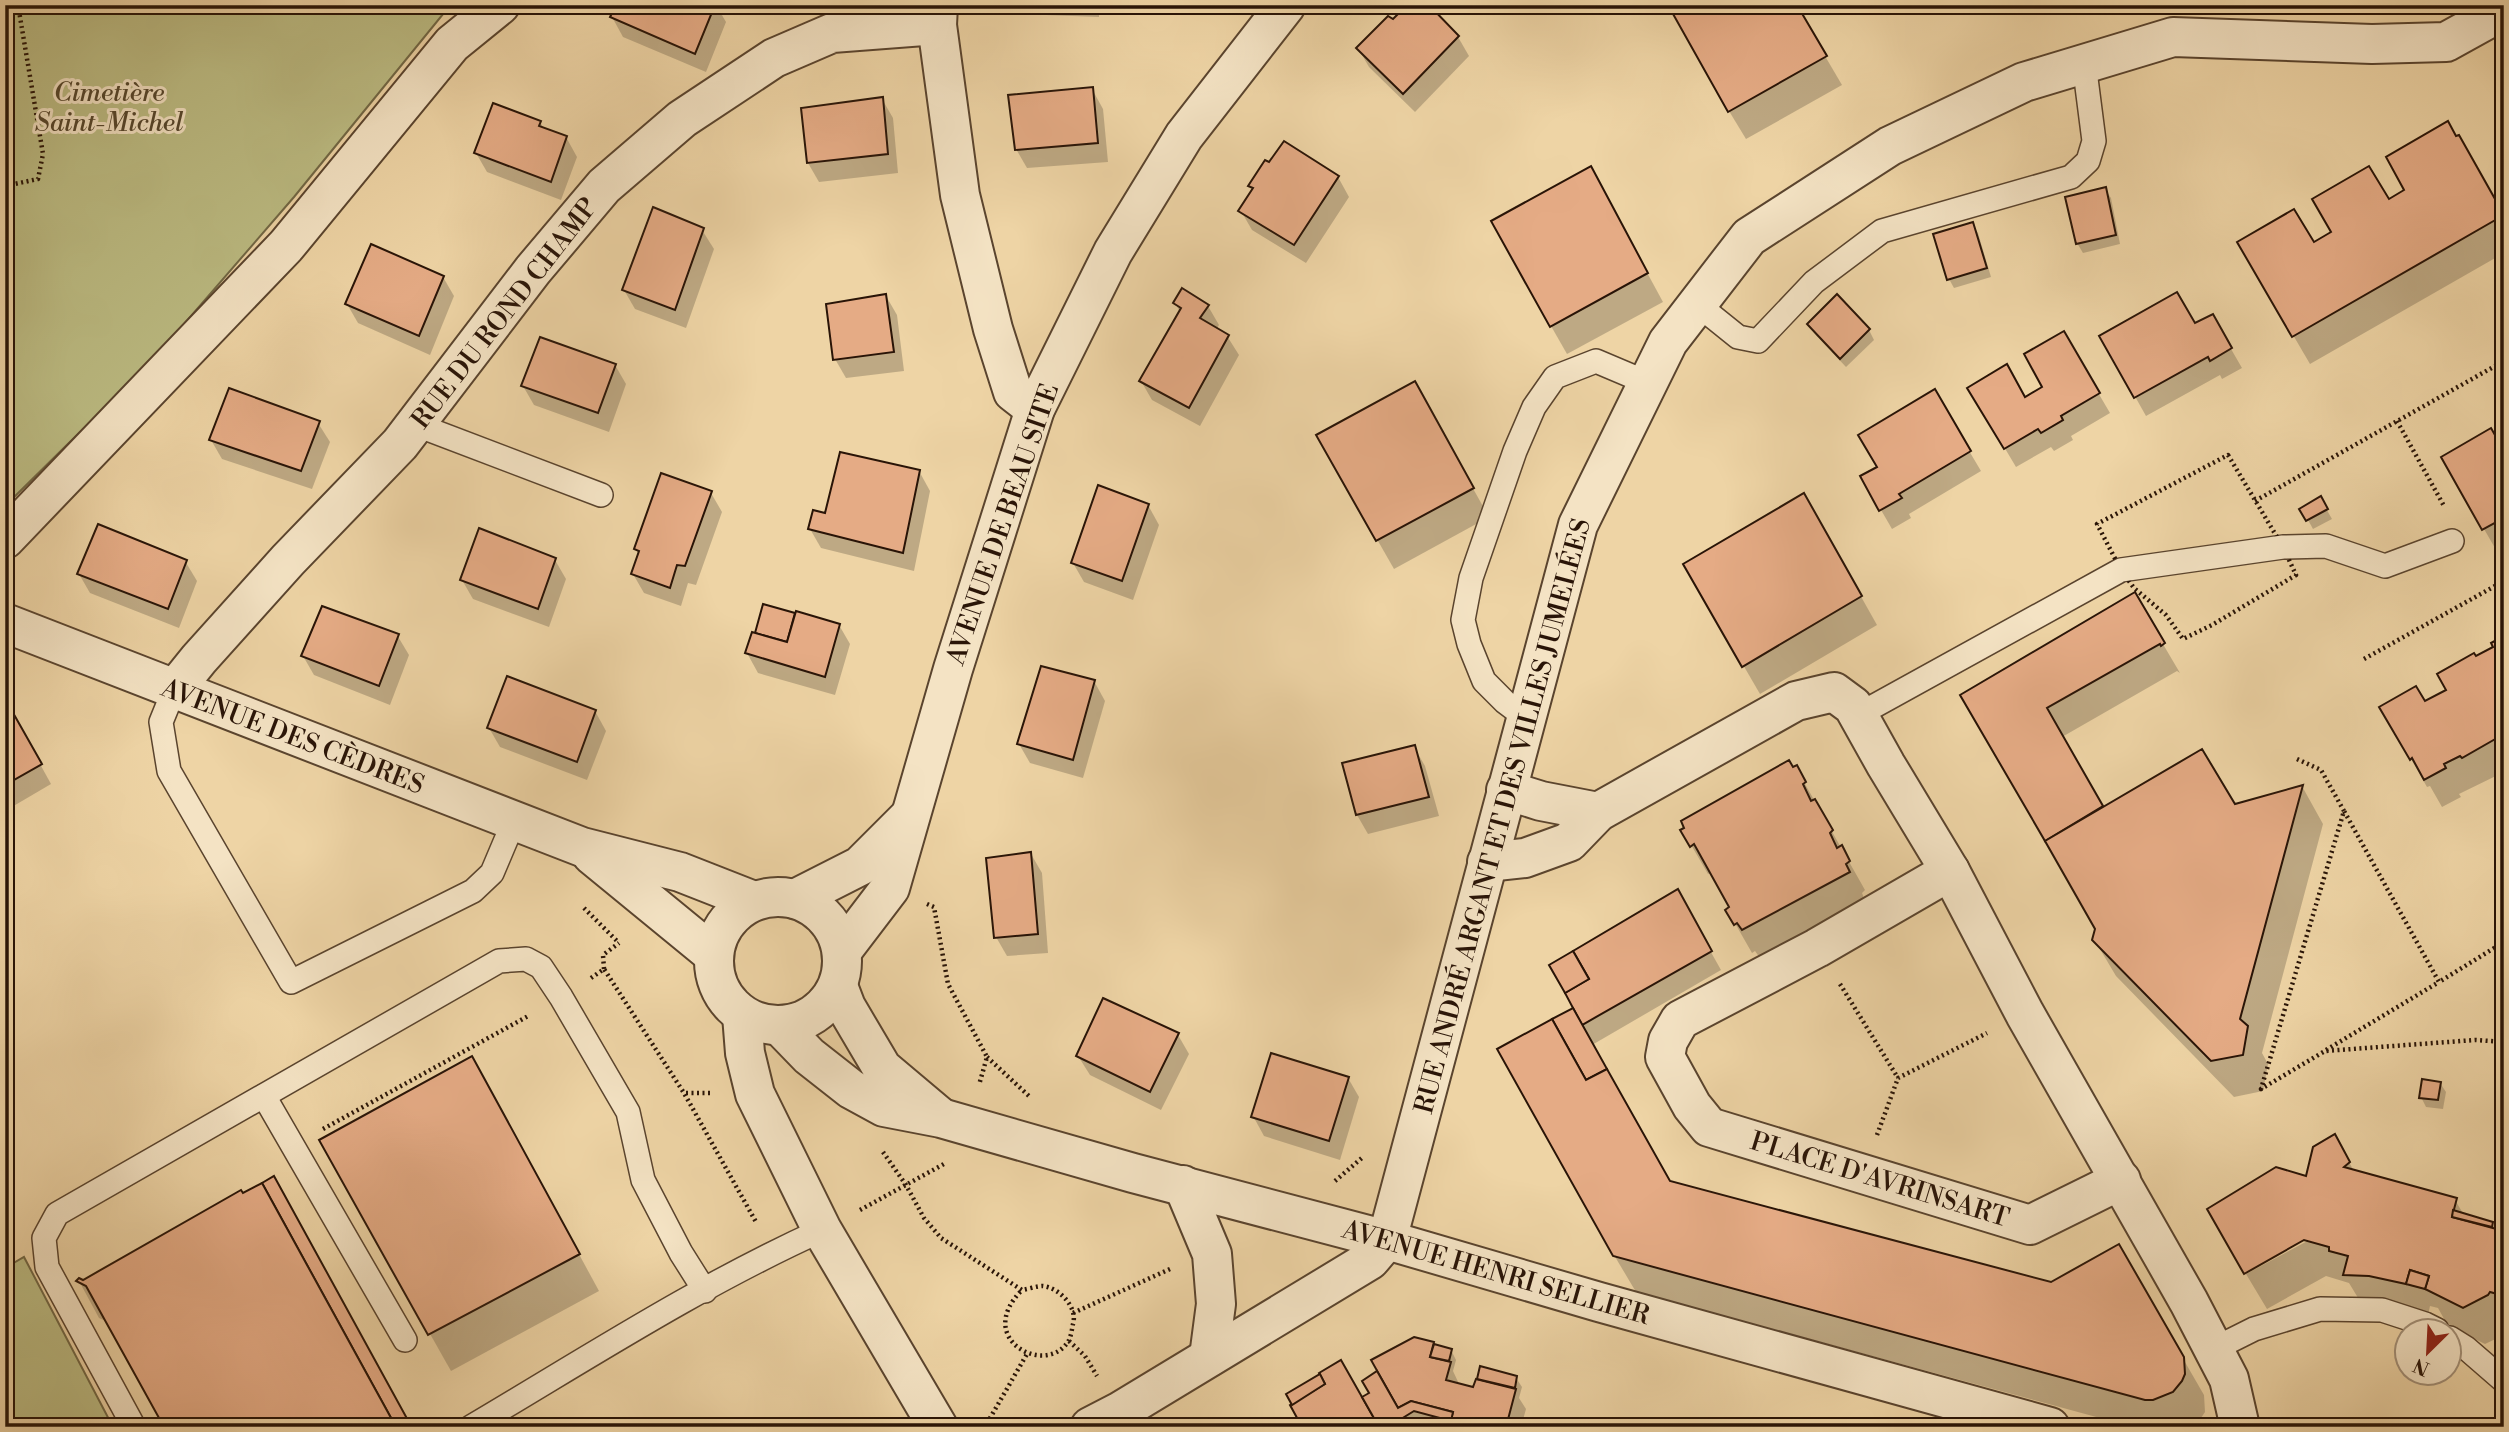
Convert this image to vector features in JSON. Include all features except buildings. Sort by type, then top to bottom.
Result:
[{"type":"street","points":[[5,539],[286,246],[452,44],[500,5]]},
{"type":"street","name":"AVENUE DE BEAU SITE","points":[[840,969],[890,888],[953,669],[1035,408],[1113,252],[1184,136],[1286,5]]},
{"type":"street","name":"RUE ANDRÉ ARGANT ET DES VILLES JUMELÉES","points":[[1387,1240],[1578,525],[1668,342],[1749,237],[1890,146],[2024,82],[2173,37],[2372,44],[2446,42],[2504,10]]},
{"type":"street","points":[[938,15],[960,195],[993,329],[1013,392],[1035,408]]},
{"type":"street","name":"RUE DU ROND CHAMP","points":[[174,690],[288,560],[417,425],[533,270],[604,186],[682,119],[774,58],[832,33],[938,15]]},
{"type":"street","name":"AVENUE DES CÈDRES","points":[[5,623],[582,847],[680,872],[754,901]]},
{"type":"street","points":[[1487,862],[1525,858],[1569,842],[1598,812],[1796,701],[1834,692],[1853,706],[1950,871],[2025,1013],[2214,1349],[2229,1378],[2240,1427]]},
{"type":"street","points":[[1506,790],[1541,801],[1598,812]]},
{"type":"street","name":"AVENUE DE BEAU SITE","points":[[795,900],[860,866],[913,813]]},
{"type":"street","name":"AVENUE DES CÈDRES","points":[[582,847],[714,955]]},
{"type":"street","name":"PLACE D'AVRINSART","points":[[1950,871],[1817,948],[1680,1020],[1668,1041],[1665,1057],[1692,1106],[1709,1127],[2030,1226],[2121,1180]]},
{"type":"street","points":[[775,897],[795,900],[812,907],[826,919],[836,934],[840,969],[828,1002],[814,1014],[799,1023],[780,1026],[761,1023],[743,1015],[728,1002],[718,985],[714,955],[718,937],[726,923],[739,910],[754,901],[775,897]]},
{"type":"street","name":"AVENUE HENRI SELLIER","points":[[840,969],[846,1007],[883,1068],[941,1118]]},
{"type":"street","points":[[743,1015],[746,1052],[755,1094],[822,1230],[938,1427]]},
{"type":"street","name":"AVENUE HENRI SELLIER","points":[[780,1026],[809,1056],[851,1089],[884,1107],[941,1118],[1133,1173],[1387,1240],[1599,1302],[2050,1427]]},
{"type":"street","points":[[1183,1185],[1212,1254],[1216,1304],[1209,1357]]},
{"type":"street","points":[[1090,1427],[1370,1260],[1387,1240]]},
{"type":"lane","points":[[1697,304],[1738,337],[1758,341],[1814,282],[1882,232],[2071,177],[2088,161],[2094,141],[2084,64]]},
{"type":"lane","points":[[1525,717],[1484,681],[1469,644],[1463,620],[1471,578],[1515,451],[1534,407],[1555,377],[1596,361],[1648,383]]},
{"type":"lane","points":[[417,425],[601,495]]},
{"type":"lane","points":[[1858,715],[2121,570],[2283,547],[2326,545],[2385,566],[2452,541]]},
{"type":"lane","points":[[174,690],[161,722],[169,771],[291,982],[473,891],[492,873],[514,821]]},
{"type":"lane","points":[[134,1427],[47,1267],[44,1238],[57,1214],[499,961],[526,959],[541,967],[561,998],[628,1112],[643,1180],[681,1253],[705,1291]]},
{"type":"lane","points":[[264,1096],[405,1340]]},
{"type":"lane","points":[[471,1427],[705,1291],[781,1249],[822,1230]]},
{"type":"lane","points":[[2214,1349],[2254,1329],[2320,1309],[2382,1310],[2401,1316]]},
{"type":"lane","points":[[2464,1347],[2504,1381]]},
{"type":"path","points":[[5,186],[38,179],[43,154],[19,5]]},
{"type":"path","points":[[2255,501],[2504,361]]},
{"type":"path","points":[[2397,421],[2461,538],[2452,541]]},
{"type":"path","points":[[2364,659],[2504,581]]},
{"type":"path","points":[[2297,759],[2320,770],[2439,982]]},
{"type":"path","points":[[2344,811],[2262,1089],[2504,942]]},
{"type":"path","points":[[1817,948],[1898,1078]]},
{"type":"path","points":[[293,1146],[561,998],[604,969],[684,1093]]},
{"type":"path","points":[[1863,1174],[1898,1078],[2025,1013]]},
{"type":"path","points":[[2325,1051],[2476,1040],[2504,1042]]},
{"type":"path","points":[[1044,1286],[1066,1297],[1075,1318],[1069,1341],[1057,1351],[1042,1356],[1027,1354],[1014,1345],[1006,1331],[1005,1316],[1011,1301],[1022,1290],[1044,1286]]},
{"type":"path","points":[[983,1427],[1027,1354]]},
{"type":"green space","name":"Cimetière Saint-Michel","points":[[5,5],[447,5],[448,8],[294,197],[153,360],[5,506]]},
{"type":"green space","points":[[24,1257],[113,1427],[5,1427],[5,1268]]}]
